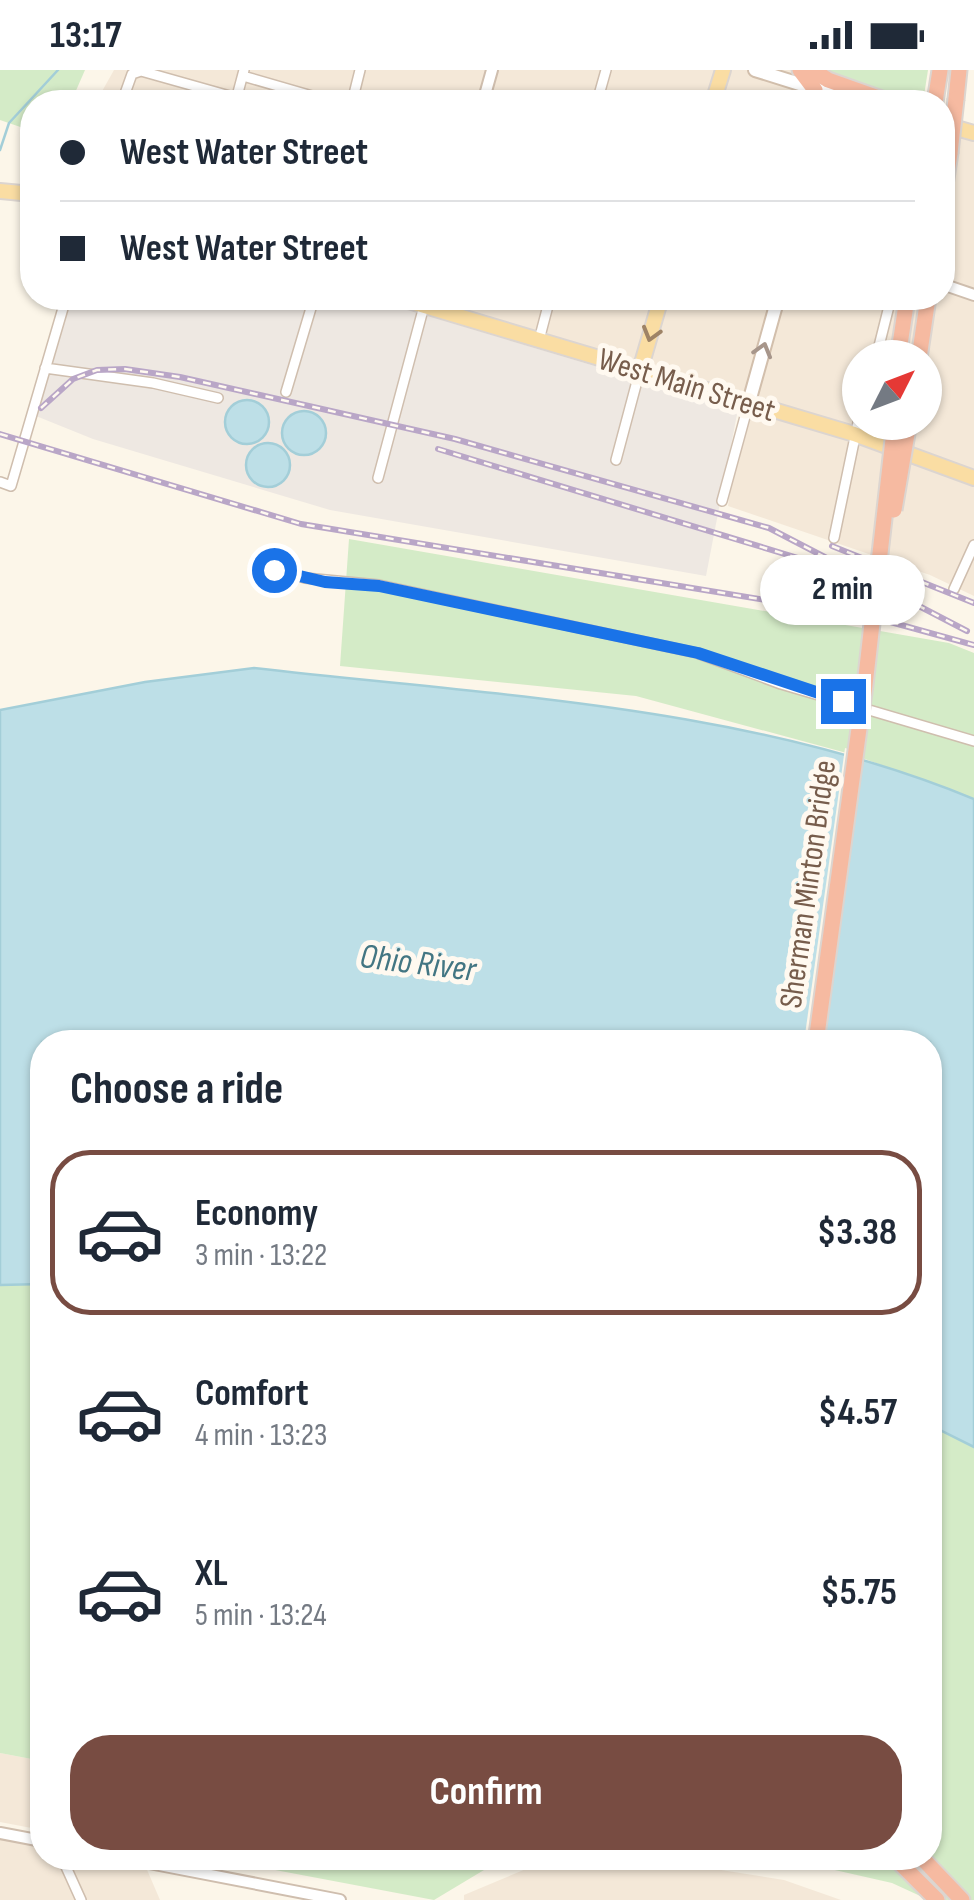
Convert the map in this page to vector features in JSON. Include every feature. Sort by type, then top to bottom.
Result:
[{"type":"highway","points":[[813,70],[856,90]]},
{"type":"highway","points":[[950,90],[968,70]]},
{"type":"highway","points":[[911,310],[916,340]]},
{"type":"highway","points":[[906,340],[919,310]]},
{"type":"highway","points":[[815,1030],[865,685],[890,440]]},
{"type":"highway","points":[[890,500],[892,440]]},
{"type":"highway","points":[[890,500],[905,440]]},
{"type":"highway","name":"Sherman Minton Bridge","points":[[815,1030],[890,500]]},
{"type":"highway","points":[[904,1870],[933,1900]]},
{"type":"highway","points":[[933,1870],[962,1900]]},
{"type":"main road","points":[[755,70],[803,90]]},
{"type":"main road","name":"West Main Street","points":[[449,310],[842,430]]},
{"type":"main road","points":[[640,370],[658,310]]},
{"type":"main road","points":[[748,402],[775,310]]},
{"type":"main road","name":"West Main Street","points":[[870,440],[974,478]]},
{"type":"street","points":[[126,90],[132,74],[141,71],[203,90]]},
{"type":"street","points":[[244,73],[296,90]]},
{"type":"street","points":[[6,484],[62,310]]},
{"type":"street","points":[[286,392],[310,310]]},
{"type":"street","points":[[378,478],[423,310]]},
{"type":"street","points":[[539,340],[547,310]]},
{"type":"street","points":[[881,340],[889,310]]},
{"type":"street","points":[[45,368],[153,383],[218,398]]},
{"type":"street","points":[[616,460],[640,370]]},
{"type":"street","points":[[722,501],[748,402]]},
{"type":"street","points":[[834,538],[853,440]]},
{"type":"street","points":[[954,589],[974,545]]},
{"type":"street","points":[[257,563],[305,578],[379,586],[698,653],[781,684],[974,741]]},
{"type":"street","points":[[0,1833],[30,1839]]},
{"type":"street","points":[[67,1870],[81,1900]]},
{"type":"street","points":[[186,1870],[340,1900]]},
{"type":"shaded area","points":[[114,70],[792,70],[860,90],[103,90]]},
{"type":"shaded area","points":[[955,119],[974,125],[974,596],[930,575],[728,506],[741,408],[407,310],[955,310]]},
{"type":"shaded area","points":[[68,310],[408,310],[738,409],[706,576],[330,510],[93,439],[36,416]]},
{"type":"shaded area","points":[[0,1753],[30,1759],[30,1828],[0,1822]]},
{"type":"shaded area","points":[[0,1838],[30,1843],[30,1870],[147,1870],[160,1900],[0,1900]]},
{"type":"shaded area","points":[[523,1870],[721,1870],[784,1880],[841,1900],[464,1900],[464,1895]]},
{"type":"green space","points":[[0,70],[85,70],[76,90],[20,90],[20,127],[0,120]]},
{"type":"green space","points":[[821,70],[928,70],[925,90],[872,90]]},
{"type":"green space","points":[[349,539],[949,643],[974,653],[974,799],[854,755],[636,696],[340,666]]},
{"type":"green space","points":[[30,1265],[30,1759],[0,1753],[0,1267]]},
{"type":"green space","points":[[942,1431],[974,1447],[974,1900],[929,1900],[892,1883],[835,1870],[942,1870]]},
{"type":"green space","points":[[275,1870],[484,1870],[434,1900]]},
{"type":"water","points":[[247,400],[262,407],[269,422],[262,437],[247,444],[232,437],[225,422],[232,407]]},
{"type":"water","points":[[304,411],[319,418],[326,433],[319,448],[304,455],[289,448],[282,433],[289,418]]},
{"type":"water","points":[[268,443],[283,450],[290,465],[283,480],[268,487],[253,480],[246,465],[253,450]]},
{"type":"water","name":"Ohio River","points":[[254,668],[619,709],[799,743],[888,768],[974,799],[974,1447],[942,1431],[942,1030],[30,1030],[30,1284],[0,1285],[0,710],[145,682]]},
{"type":"pier","points":[[845,748],[862,753],[822,1030],[806,1030]]},
{"type":"waterway","points":[[40,90],[58,70]]},
{"type":"waterway","points":[[0,150],[9,123],[20,111]]},
{"type":"railway","points":[[41,408],[73,379],[97,370],[125,369],[180,377],[455,439],[769,528],[967,631]]},
{"type":"railway","points":[[0,434],[301,524],[876,618],[974,645]]},
{"type":"railway","points":[[438,449],[821,565]]},
{"type":"railway","points":[[832,546],[974,603]]},
{"type":"route","points":[[274,570],[325,582],[379,586],[698,653],[781,684],[843,701]]}]
